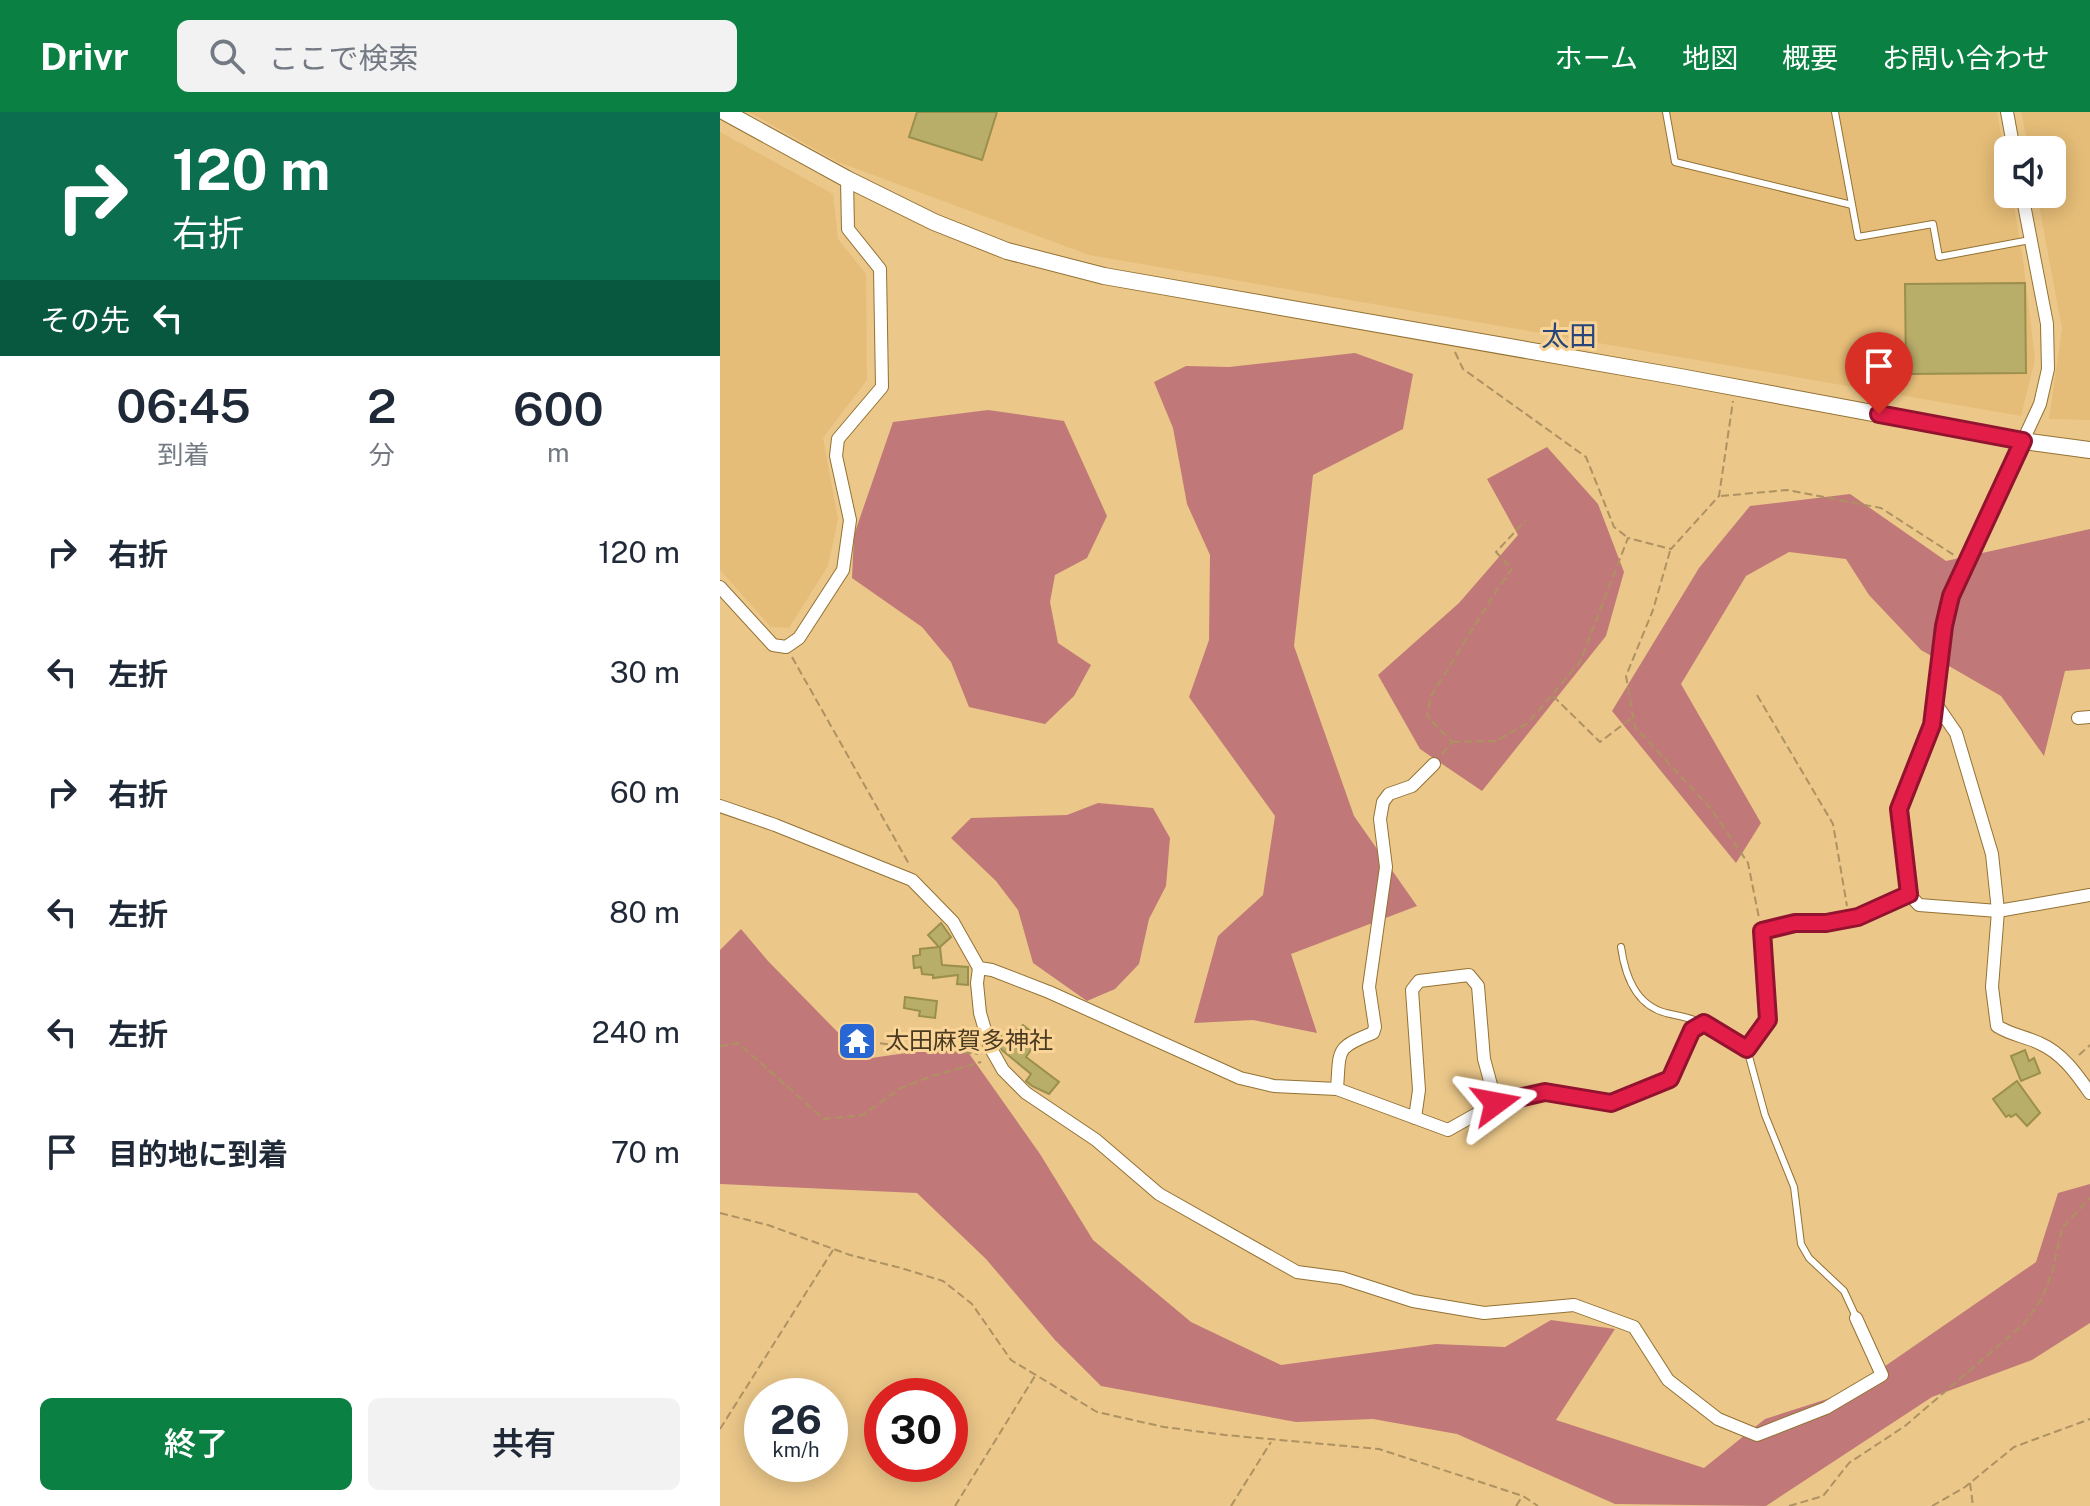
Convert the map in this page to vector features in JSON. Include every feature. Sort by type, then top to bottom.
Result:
[{"type":"street","points":[[725,112],[847,179],[934,222],[1007,251],[1104,276],[2023,441],[2090,450]]},
{"type":"street","points":[[2007,112],[2011,136]]},
{"type":"street","points":[[720,587],[773,645],[786,647],[799,638],[843,570],[850,520],[836,456],[838,439],[882,387],[880,269],[848,229],[847,179]]},
{"type":"street","points":[[2024,208],[2047,324],[2048,369],[2040,404],[1951,596],[1944,626],[1932,725],[1899,809],[1909,894],[1919,905],[1998,911],[2090,895]]},
{"type":"street","points":[[1936,704],[1956,733],[1992,854],[1998,911],[1992,987],[1997,1026],[2009,1034],[2043,1044],[2069,1064],[2090,1093]]},
{"type":"street","points":[[1337,1089],[1340,1051],[1347,1043],[1373,1033],[1375,1027],[1369,987],[1386,867],[1380,819],[1383,802],[1389,794],[1412,786],[1434,764]]},
{"type":"street","points":[[720,806],[789,830],[912,880],[953,922],[979,968],[980,1013],[1003,1070],[1026,1093],[1096,1140],[1159,1194],[1297,1272],[1342,1278],[1413,1301],[1484,1313],[1574,1305],[1634,1327],[1668,1380],[1718,1419],[1757,1435],[1826,1408],[1882,1375],[1856,1318]]},
{"type":"street","points":[[979,968],[1049,992],[1240,1078],[1274,1086],[1337,1089],[1448,1130],[1496,1103],[1545,1092],[1611,1103],[1670,1079],[1692,1030],[1704,1023],[1747,1049],[1768,1020],[1762,931],[1795,923],[1850,919],[1909,894]]},
{"type":"street","points":[[1415,1118],[1419,1090],[1412,990],[1419,981],[1469,975],[1478,986],[1484,1059],[1496,1103]]},
{"type":"lane","points":[[1666,112],[1675,162],[1852,205]]},
{"type":"lane","points":[[1835,112],[1858,237],[1933,224],[1939,257],[2030,240]]},
{"type":"lane","points":[[1621,947],[1625,974],[1635,991],[1652,1007],[1704,1023]]},
{"type":"lane","points":[[1747,1049],[1765,1115],[1794,1187],[1801,1244],[1809,1258],[1844,1291],[1856,1318]]},
{"type":"path","points":[[1447,337],[1463,369],[1586,457],[1614,527],[1628,538],[1671,549]]},
{"type":"path","points":[[1735,387],[1719,496],[1671,549],[1653,610],[1626,676],[1635,727],[1712,810],[1748,863],[1762,931]]},
{"type":"path","points":[[1719,496],[1787,490],[1881,508],[1967,563]]},
{"type":"path","points":[[1526,520],[1496,552],[1512,569],[1431,696],[1427,716],[1452,742],[1496,741],[1528,723],[1580,662],[1628,538]]},
{"type":"path","points":[[786,647],[911,868],[912,880]]},
{"type":"path","points":[[1552,695],[1600,742],[1634,717]]},
{"type":"path","points":[[1757,695],[1833,824],[1850,919]]},
{"type":"path","points":[[1434,764],[1452,742]]},
{"type":"path","points":[[868,1042],[996,1057]]},
{"type":"path","points":[[720,1046],[738,1043],[824,1119],[863,1115],[901,1088],[996,1057]]},
{"type":"path","points":[[2069,1064],[2090,1045]]},
{"type":"path","points":[[1789,1506],[1823,1496],[1849,1463],[1905,1426],[2025,1323],[2042,1298],[2052,1273],[2062,1228],[2090,1198]]},
{"type":"path","points":[[720,1213],[768,1225],[834,1249],[943,1281],[972,1304],[1011,1360],[1097,1412],[1164,1427],[1379,1449],[1523,1496],[1538,1506]]},
{"type":"path","points":[[720,1429],[834,1249]]},
{"type":"path","points":[[955,1506],[1036,1374]]},
{"type":"path","points":[[1932,1506],[1970,1482],[2014,1447],[2090,1419]]},
{"type":"path","points":[[1231,1506],[1272,1440]]},
{"type":"path","points":[[1970,1482],[1973,1506]]},
{"type":"path","points":[[1516,1506],[1523,1496]]},
{"type":"shaded area","points":[[749,112],[1997,112],[2001,136],[1994,136],[1994,208],[2014,208],[2035,359],[2021,416],[1089,255],[838,162]]},
{"type":"shaded area","points":[[2021,112],[2090,112],[2090,420],[2049,419],[2062,329],[2040,208],[2066,208],[2066,136],[2026,136]]},
{"type":"shaded area","points":[[720,132],[833,194],[838,239],[866,274],[867,380],[823,438],[838,519],[828,566],[789,628],[771,627],[720,570]]},
{"type":"shaded area","points":[[1355,353],[1413,374],[1403,429],[1313,475],[1294,646],[1354,816],[1417,906],[1291,954],[1317,1033],[1253,1020],[1194,1023],[1218,936],[1263,895],[1275,816],[1189,697],[1209,640],[1210,555],[1187,504],[1173,428],[1154,382],[1186,366],[1229,367]]},
{"type":"shaded area","points":[[988,410],[1064,421],[1107,516],[1087,558],[1055,575],[1050,602],[1058,643],[1091,665],[1074,696],[1045,724],[969,707],[951,662],[922,627],[852,578],[854,535],[893,422]]},
{"type":"shaded area","points":[[1547,447],[1598,504],[1624,572],[1606,636],[1482,791],[1420,749],[1378,675],[1459,603],[1518,535],[1487,479]]},
{"type":"shaded area","points":[[1850,494],[1946,561],[2090,529],[2090,669],[2065,671],[2044,756],[2001,696],[1921,650],[1869,595],[1846,559],[1789,552],[1746,576],[1681,684],[1761,823],[1736,863],[1612,711],[1699,568],[1750,506]]},
{"type":"shaded area","points":[[1098,803],[1153,808],[1170,838],[1166,886],[1149,919],[1139,964],[1115,989],[1087,1001],[1033,963],[1018,910],[996,881],[951,838],[971,818],[1067,815]]},
{"type":"shaded area","points":[[741,929],[864,1059],[963,1045],[1040,1154],[1093,1240],[1191,1322],[1281,1365],[1436,1344],[1505,1347],[1551,1320],[1615,1329],[1556,1420],[1704,1468],[1765,1419],[1846,1393],[2036,1262],[2058,1193],[2090,1184],[2090,1323],[2032,1360],[1932,1397],[1766,1506],[1615,1504],[1457,1434],[1373,1419],[1296,1422],[1101,1386],[1055,1340],[986,1259],[917,1193],[720,1184],[720,950]]},
{"type":"building","points":[[917,112],[997,112],[982,160],[909,137]]},
{"type":"building","points":[[2025,283],[2026,373],[1906,374],[1905,284]]},
{"type":"building","points":[[941,923],[951,937],[940,947],[942,965],[968,967],[968,985],[957,984],[958,975],[933,978],[933,975],[922,974],[921,967],[914,968],[913,956],[920,955],[920,949],[939,947],[928,935]]},
{"type":"building","points":[[905,997],[937,1001],[935,1018],[919,1016],[920,1011],[904,1008]]},
{"type":"building","points":[[1023,1025],[1039,1038],[1026,1057],[1059,1082],[1049,1094],[1026,1081],[1031,1074],[998,1043],[1001,1036],[1006,1040]]},
{"type":"building","points":[[2025,1050],[2029,1061],[2034,1058],[2040,1073],[2021,1081],[2011,1056]]},
{"type":"building","points":[[2017,1081],[2040,1113],[2027,1126],[2016,1114],[2006,1117],[1993,1099]]},
{"type":"place","name":"太田麻賀多神社","points":[[857,1041]]},
{"type":"district","name":"太田","points":[[1569,336]]},
{"type":"route","points":[[1496,1103],[1545,1092],[1611,1103],[1670,1079],[1692,1030],[1704,1023],[1747,1049],[1768,1020],[1762,931],[1795,923],[1826,923],[1858,917],[1909,894],[1899,809],[1932,725],[1944,626],[1951,596],[2023,441],[1879,414]]}]
